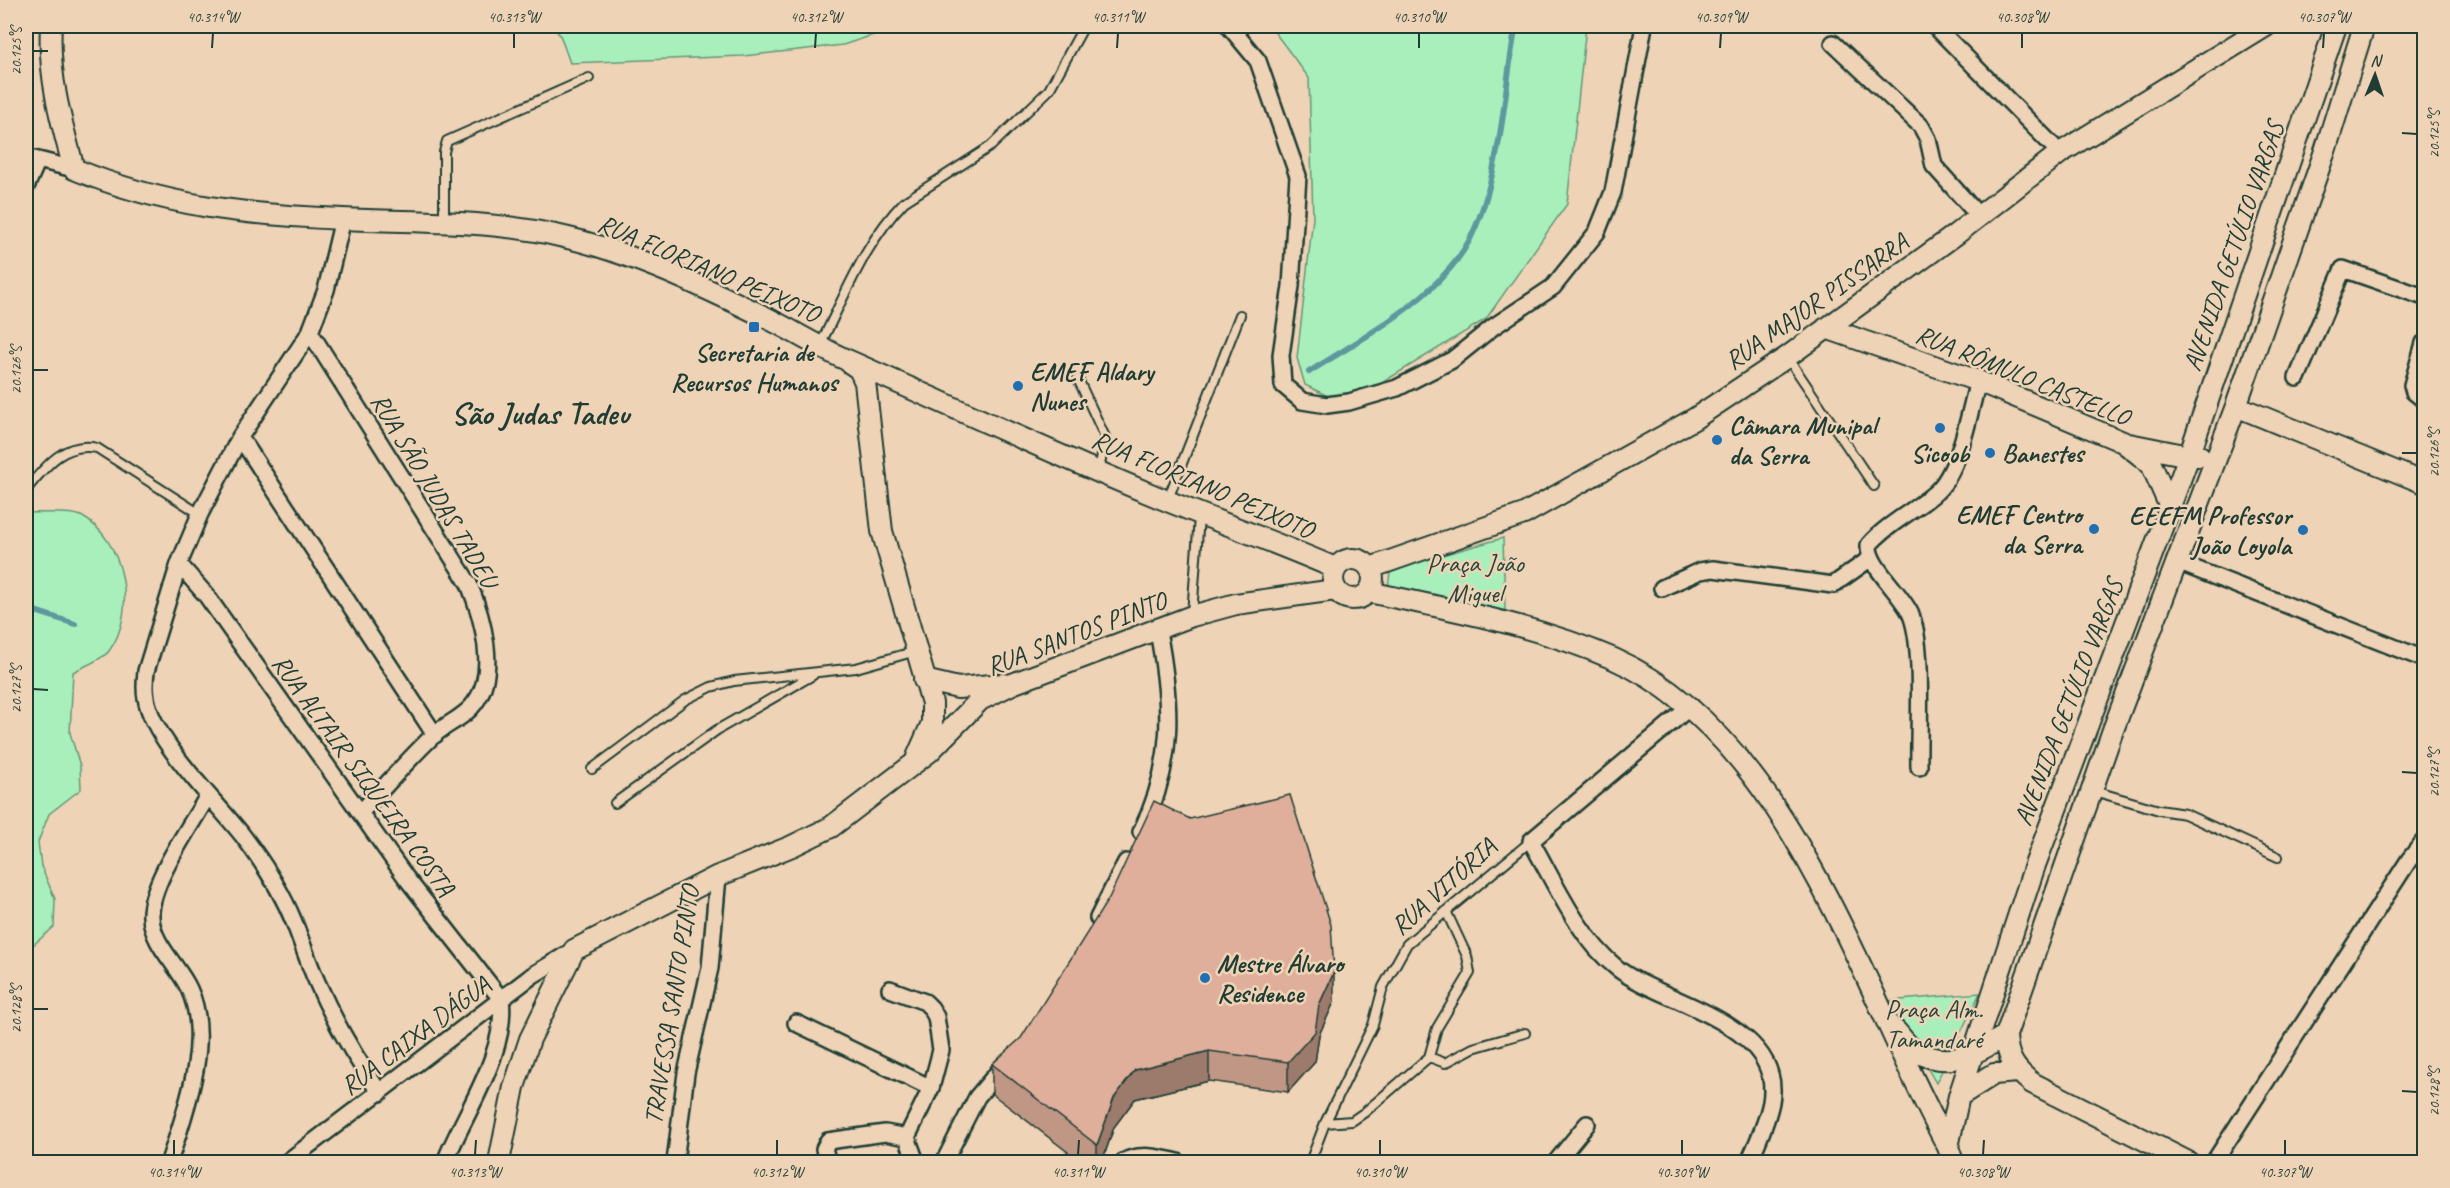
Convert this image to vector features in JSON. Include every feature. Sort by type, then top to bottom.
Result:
[{"type":"street","points":[[51,26],[53,87],[74,169]]},
{"type":"street","points":[[1229,26],[1258,61],[1298,176],[1291,286],[1281,355],[1283,385],[1302,401],[1327,405],[1349,402],[1397,388],[1452,360],[1493,327],[1553,287],[1597,232],[1613,192],[1644,26]]},
{"type":"street","points":[[1935,26],[2060,153]]},
{"type":"street","name":"RUA MAJOR PISSARRA","points":[[1370,568],[1524,514],[1694,419],[1787,357],[1860,304],[2060,153],[2266,26]]},
{"type":"street","name":"AVENIDA GETÚLIO VARGAS","points":[[2017,1072],[2010,1060],[2006,1035],[2017,999],[2064,876],[2092,790],[2175,561],[2236,406],[2325,151],[2364,26]]},
{"type":"street","points":[[2334,27],[2352,60]]},
{"type":"street","name":"AVENIDA GETÚLIO VARGAS","points":[[1951,1155],[1959,1096],[2035,865],[2189,456],[2334,27]]},
{"type":"street","points":[[1833,43],[1921,126],[1928,139],[1934,166],[1978,215]]},
{"type":"street","points":[[26,187],[32,158]]},
{"type":"street","name":"RUA FLORIANO PEIXOTO","points":[[32,158],[74,169],[114,185],[172,202],[260,214],[444,222],[532,230],[567,237],[680,279],[762,315],[843,358],[1099,471],[1167,501],[1335,568]]},
{"type":"street","points":[[343,219],[326,290],[310,332],[240,436],[200,514],[179,564],[146,671],[146,700],[159,729],[207,797],[243,836],[277,889],[293,919],[316,980],[338,1027],[380,1093]]},
{"type":"street","points":[[2297,378],[2343,269],[2424,297]]},
{"type":"street","points":[[1860,304],[1854,322],[1863,341]]},
{"type":"street","name":"RUA RÔMULO CASTELLO","points":[[1826,328],[1978,381],[2123,442],[2151,464],[2170,507]]},
{"type":"street","name":"RUA SÃO JUDAS TADEU","points":[[310,332],[469,584],[480,611],[486,635],[482,692],[474,706],[435,735],[360,813]]},
{"type":"street","points":[[2424,343],[2412,385],[2414,392],[2424,400]]},
{"type":"street","points":[[843,358],[862,374],[869,409],[882,531],[932,703],[932,723],[915,762]]},
{"type":"street","points":[[1919,767],[1917,636],[1911,614],[1871,558],[1869,545],[1937,491],[1946,480],[1956,459],[1978,381]]},
{"type":"street","points":[[869,409],[884,386],[904,384]]},
{"type":"street","points":[[2123,442],[2197,457],[2209,450],[2218,430],[2236,406],[2424,483]]},
{"type":"street","points":[[240,436],[435,735]]},
{"type":"street","points":[[1662,588],[1700,571],[1713,569],[1833,585],[1871,558]]},
{"type":"street","points":[[1352,559],[1362,561],[1370,568],[1373,576],[1370,592],[1358,600],[1345,599],[1335,590],[1332,579],[1335,568],[1342,561],[1352,559]]},
{"type":"street","points":[[2175,561],[2424,658]]},
{"type":"street","name":"RUA ALTAIR SIQUEIRA COSTA","points":[[179,564],[206,595],[407,879],[501,999]]},
{"type":"street","name":"RUA SANTOS PINTO","points":[[948,733],[980,700],[1012,684],[1158,631],[1192,616],[1236,604],[1335,590]]},
{"type":"street","points":[[1370,592],[1545,632],[1616,660],[1691,706],[1723,739],[1782,818],[1812,868],[1919,1095],[1951,1155]]},
{"type":"street","points":[[1090,934],[1143,827],[1165,766],[1169,719],[1168,683],[1158,631]]},
{"type":"street","points":[[924,680],[958,688],[1012,684]]},
{"type":"street","name":"RUA VITÓRIA","points":[[1531,841],[1691,706]]},
{"type":"street","name":"TRAVESSA SANTO PINTO","points":[[675,1162],[686,1073],[710,968],[718,876],[792,846],[831,827],[915,762],[948,733]]},
{"type":"street","points":[[169,1162],[198,1057],[199,1017],[190,990],[155,936],[151,916],[160,880],[207,797]]},
{"type":"street","points":[[1531,841],[1581,929],[1616,967],[1645,987],[1713,1015],[1737,1032],[1759,1053],[1771,1078],[1771,1101],[1749,1162]]},
{"type":"street","points":[[2214,1162],[2409,860],[2424,841]]},
{"type":"street","points":[[2035,865],[2064,876]]},
{"type":"street","points":[[499,1162],[514,1087],[530,1039],[574,950],[718,876]]},
{"type":"street","name":"RUA CAIXA DÁGUA","points":[[287,1162],[533,975],[574,950]]},
{"type":"street","points":[[890,989],[925,1002],[936,1017],[941,1050],[932,1088],[907,1137],[916,1162]]},
{"type":"street","points":[[445,1162],[482,1083],[503,1017],[501,999]]},
{"type":"street","points":[[1886,1022],[1914,1051],[1953,1060],[1971,1056],[2006,1035]]},
{"type":"street","points":[[796,1023],[932,1088]]},
{"type":"street","points":[[945,1162],[977,1097],[1011,1054]]},
{"type":"street","points":[[1959,1096],[1994,1074],[2017,1072],[2031,1083],[2188,1162]]},
{"type":"street","points":[[1556,1162],[1587,1124]]},
{"type":"street","points":[[828,1162],[824,1149],[828,1141],[885,1134],[907,1137]]},
{"type":"street","points":[[1124,1162],[1130,1158],[1144,1157],[1178,1162]]},
{"type":"lane","points":[[820,346],[873,239],[894,212],[904,202],[991,146],[1049,90],[1084,26]]},
{"type":"lane","points":[[444,222],[444,152],[447,141],[589,78]]},
{"type":"lane","points":[[1167,501],[1240,315]]},
{"type":"lane","points":[[1787,357],[1874,486]]},
{"type":"lane","points":[[1078,379],[1105,437],[1099,471]]},
{"type":"lane","points":[[26,490],[51,461],[70,448],[85,446],[97,448],[200,514]]},
{"type":"lane","points":[[1192,616],[1199,514]]},
{"type":"lane","points":[[592,769],[685,700],[711,687],[734,681],[817,674],[856,668],[916,651]]},
{"type":"lane","points":[[615,803],[717,730],[817,674]]},
{"type":"lane","points":[[2092,790],[2159,810],[2185,814],[2278,857]]},
{"type":"lane","name":"RUA VITÓRIA","points":[[1310,1162],[1325,1123],[1373,1025],[1383,987],[1407,944],[1531,841]]},
{"type":"lane","points":[[1325,1123],[1340,1124],[1365,1112],[1429,1057],[1437,1028],[1470,973],[1467,956],[1446,911]]},
{"type":"lane","points":[[1429,1057],[1445,1063],[1473,1048],[1525,1033]]},
{"type":"green space","points":[[552,26],[901,26],[843,45],[743,56],[570,63],[560,35]]},
{"type":"green space","points":[[1270,26],[1586,26],[1567,204],[1486,319],[1362,395],[1332,398],[1305,385],[1297,358],[1313,218],[1309,78]]},
{"type":"green space","points":[[26,513],[77,514],[96,527],[108,541],[117,559],[124,597],[123,617],[118,635],[109,651],[73,672],[70,733],[80,766],[81,789],[49,814],[38,842],[41,866],[55,899],[54,927],[26,951]]},
{"type":"green space","name":"Praça João Miguel","points":[[1503,538],[1505,611],[1387,594],[1390,573],[1407,565]]},
{"type":"green space","name":"Praça Alm. Tamandaré","points":[[1980,993],[1936,1083],[1889,1001]]},
{"type":"building","name":"Mestre Álvaro Residence","points":[[1290,795],[1331,925],[1334,972],[1319,1005],[1315,1032],[1288,1062],[1209,1051],[1135,1070],[1114,1098],[1097,1145],[992,1064],[1021,1038],[1109,898],[1154,801],[1190,819]]},
{"type":"waterway","points":[[1309,372],[1400,313],[1422,296],[1459,257],[1476,226],[1491,180],[1516,26]]},
{"type":"waterway","points":[[26,608],[75,624]]},
{"type":"place","name":"Secretaria de Recursos Humanos","points":[[754,327]]},
{"type":"place","name":"EMEF Aldary Nunes","points":[[1018,386]]},
{"type":"place","name":"Sicoob","points":[[1940,428]]},
{"type":"place","name":"Câmara Munipal da Serra","points":[[1717,440]]},
{"type":"place","name":"Banestes","points":[[1990,453]]},
{"type":"place","name":"EMEF Centro da Serra","points":[[2094,529]]},
{"type":"place","name":"EEEFM Professor João Loyola","points":[[2303,530]]},
{"type":"place","name":"Mestre Álvaro Residence","points":[[1205,978]]},
{"type":"district","name":"São Judas Tadeu","points":[[540,413]]}]
